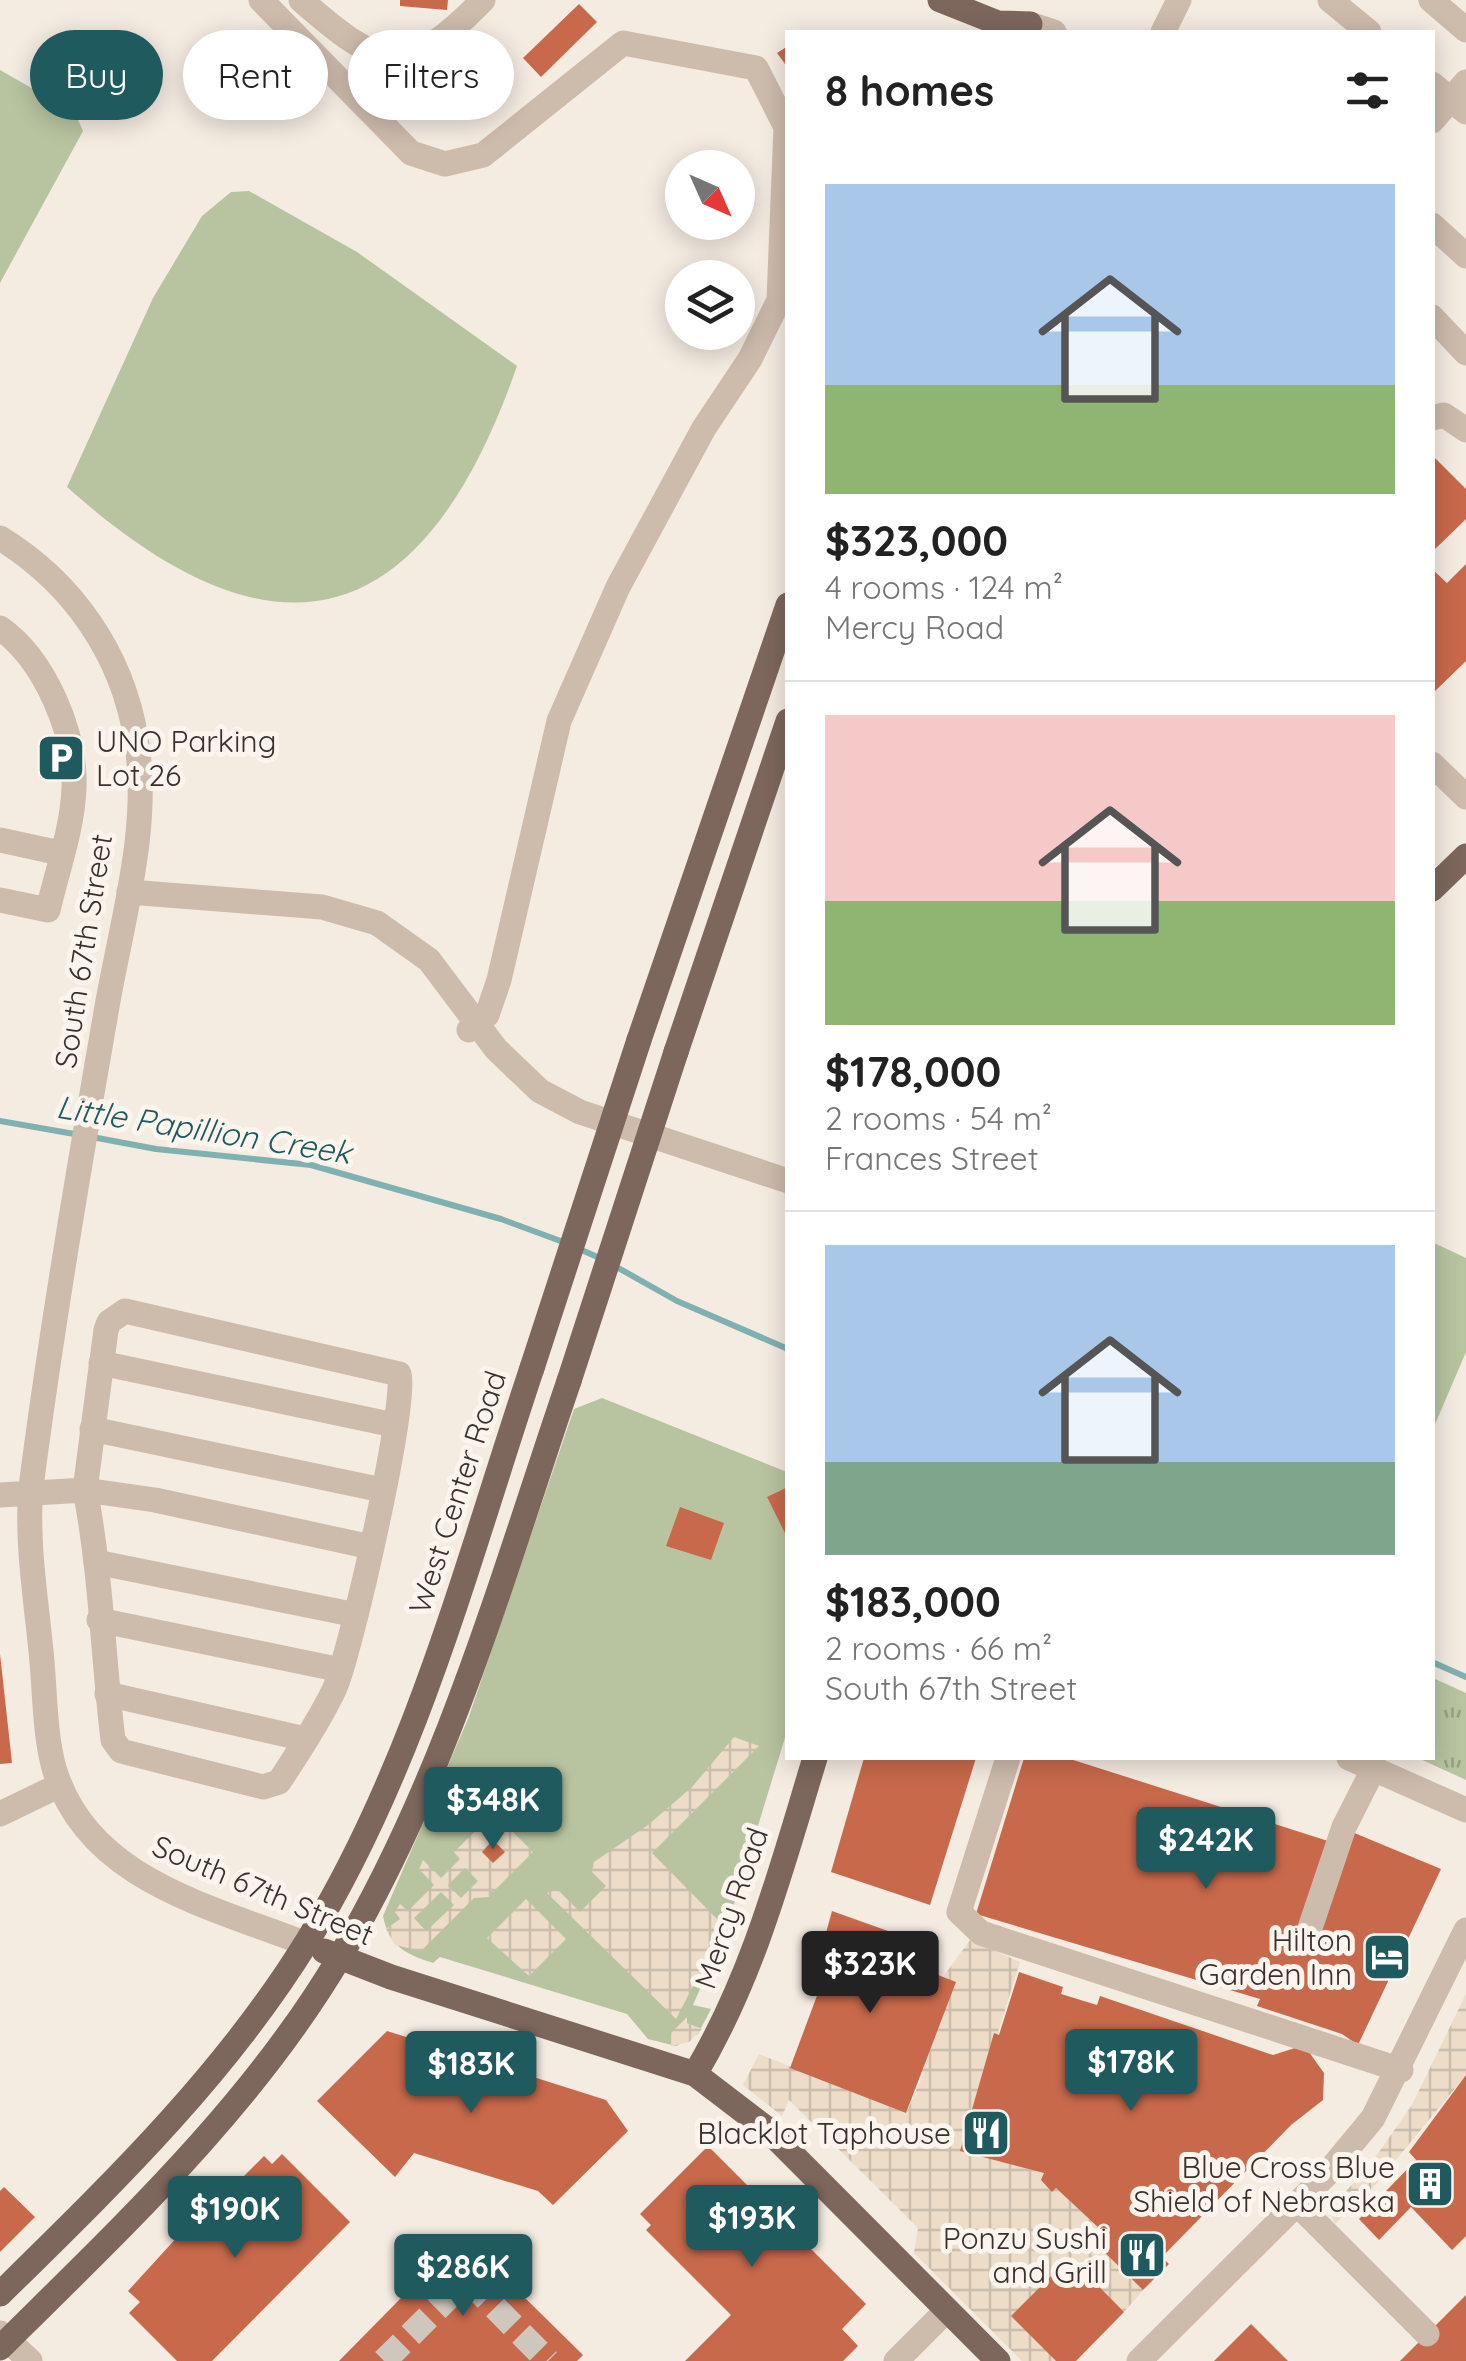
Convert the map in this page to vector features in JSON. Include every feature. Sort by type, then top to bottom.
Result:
[{"type":"main road","points":[[940,0],[993,18],[1038,22]]},
{"type":"main road","points":[[1015,0],[1038,22]]},
{"type":"main road","name":"West Center Road","points":[[0,2294],[178,2114],[242,2035],[306,1944],[349,1866],[408,1735],[785,614]]},
{"type":"main road","points":[[3,2340],[216,2127],[292,2030],[340,1958],[401,1844],[441,1758],[785,730]]},
{"type":"main road","points":[[1435,886],[1466,856]]},
{"type":"main road","name":"Mercy Road","points":[[696,2074],[738,1996],[756,1952],[815,1760]]},
{"type":"main road","name":"South 67th Street","points":[[306,1944],[696,2074],[768,2129],[998,2361]]},
{"type":"street","points":[[261,0],[411,153],[445,164],[483,156],[622,43],[756,68],[785,125]]},
{"type":"street","points":[[301,0],[346,39],[393,56],[442,43],[483,0]]},
{"type":"street","points":[[1165,30],[1178,0]]},
{"type":"street","points":[[1330,0],[1367,30]]},
{"type":"street","points":[[1431,0],[1466,30]]},
{"type":"street","points":[[1435,116],[1454,94]]},
{"type":"street","points":[[473,1027],[487,1015],[499,980],[559,722],[618,587],[779,300],[785,152]]},
{"type":"street","points":[[1435,228],[1466,256]]},
{"type":"street","points":[[1435,320],[1466,352]]},
{"type":"street","points":[[1435,417],[1444,415],[1465,427]]},
{"type":"street","name":"South 67th Street","points":[[0,538],[71,597],[105,646],[120,678],[138,762],[129,892],[108,1000],[30,1495],[50,1745],[60,1784],[89,1833],[125,1867],[154,1884],[306,1944]]},
{"type":"street","points":[[0,628],[34,658],[65,730],[74,786],[48,910],[0,900]]},
{"type":"street","points":[[1435,767],[1466,797]]},
{"type":"street","points":[[0,840],[60,853]]},
{"type":"street","points":[[129,892],[322,907],[363,917],[420,951],[473,1027],[522,1077],[564,1105],[785,1180]]},
{"type":"street","points":[[125,1311],[388,1369],[401,1381],[371,1547],[341,1670],[279,1782],[263,1787],[121,1751],[113,1740],[99,1620],[95,1532],[85,1490],[101,1364],[109,1322],[125,1311]]},
{"type":"street","points":[[101,1364],[394,1425]]},
{"type":"street","points":[[92,1429],[382,1490]]},
{"type":"street","points":[[0,1494],[85,1490],[191,1507],[371,1547]]},
{"type":"street","points":[[96,1562],[356,1615]]},
{"type":"street","points":[[99,1620],[341,1670]]},
{"type":"street","points":[[108,1694],[305,1739]]},
{"type":"street","points":[[1007,1760],[959,1912],[964,1921],[981,1934],[1400,2070]]},
{"type":"street","points":[[1354,1760],[1466,1810]]},
{"type":"street","points":[[1308,1934],[1344,1828],[1374,1768]]},
{"type":"street","points":[[0,1814],[60,1784]]},
{"type":"street","points":[[1140,2361],[1297,2204],[1373,2118],[1466,1930]]},
{"type":"street","points":[[1297,2204],[1428,2334]]},
{"type":"street","points":[[896,2361],[947,2310]]},
{"type":"street","points":[[3,2340],[30,2361]]},
{"type":"green space","points":[[0,70],[30,87],[30,120],[78,120],[83,131],[0,283]]},
{"type":"green space","points":[[249,191],[357,252],[517,366],[480,455],[438,523],[390,570],[337,597],[278,602],[214,585],[143,547],[67,487],[153,298],[202,216],[231,192]]},
{"type":"green space","points":[[1435,1243],[1466,1258],[1466,1352],[1435,1424]]},
{"type":"green space","points":[[602,1398],[785,1471],[785,1738],[727,1927],[693,2005],[711,2009],[698,2034],[676,2046],[648,2039],[627,2014],[440,1957],[433,1963],[415,1956],[394,1942],[383,1916],[468,1719],[574,1409]]},
{"type":"green space","points":[[1435,1679],[1466,1693],[1466,1780],[1422,1760],[1435,1760]]},
{"type":"shaded area","points":[[734,1737],[759,1746],[652,1853],[719,1921],[702,1969],[676,2019],[547,1893],[557,1889],[580,1912],[606,1886],[592,1872],[594,1862],[648,1825],[692,1787]]},
{"type":"shaded area","points":[[494,1813],[533,1852],[493,1892],[490,1890],[490,1897],[474,1898],[421,1951],[395,1945],[386,1929],[400,1919],[395,1912],[400,1904],[408,1911],[434,1885],[419,1869],[423,1860],[441,1878],[460,1859],[454,1852]],"holes":[[[465,1868],[478,1881],[461,1898],[448,1885]],[[441,1892],[454,1905],[426,1931],[414,1918]]]},
{"type":"shaded area","points":[[526,1899],[566,1939],[529,1976],[487,1938]]},
{"type":"shaded area","points":[[970,1940],[1020,1962],[961,2150],[1044,2173],[1052,2191],[1056,2188],[1101,2230],[1092,2240],[1143,2290],[1124,2312],[1070,2258],[1056,2361],[1022,2361],[914,2253],[918,2228],[789,2100],[782,2116],[743,2085],[759,2054],[906,2113],[924,2073],[920,2071],[943,1977]]},
{"type":"shaded area","points":[[1466,1994],[1466,2075],[1376,2184],[1335,2224],[1329,2209],[1367,2169],[1412,2105]]},
{"type":"shaded area","points":[[687,2017],[687,2023],[702,2029],[689,2042],[671,2046],[671,2033]]},
{"type":"building","points":[[400,0],[448,0],[447,10],[400,6]]},
{"type":"building","points":[[579,4],[597,22],[541,77],[523,58]]},
{"type":"building","points":[[785,48],[785,64],[777,53]]},
{"type":"building","points":[[1435,458],[1466,489],[1466,519],[1435,549]]},
{"type":"building","points":[[1466,564],[1466,661],[1435,691],[1435,572],[1447,583]]},
{"type":"building","points":[[785,1488],[785,1533],[767,1497]]},
{"type":"building","points":[[680,1507],[724,1523],[711,1560],[666,1546]]},
{"type":"building","points":[[0,1654],[12,1763],[0,1764]]},
{"type":"building","points":[[863,1760],[975,1760],[930,1905],[831,1872]]},
{"type":"building","points":[[1023,1760],[1073,1760],[1328,1841],[1352,1832],[1441,1869],[1358,2045],[1342,2034],[1257,2006],[1260,1999],[976,1914]]},
{"type":"building","points":[[493,1840],[505,1852],[493,1863],[482,1852]]},
{"type":"building","points":[[832,1911],[888,1931],[879,1952],[956,1982],[906,2113],[790,2068],[818,1993],[810,1991]]},
{"type":"building","points":[[1019,1972],[1063,1987],[1061,1994],[1097,2005],[1100,1996],[1273,2055],[1298,2047],[1309,2052],[1324,2073],[1323,2100],[1291,2125],[1162,2257],[1169,2264],[1143,2290],[1092,2240],[1101,2230],[1056,2188],[1052,2192],[1041,2180],[1044,2173],[960,2151],[994,2033],[999,2035]]},
{"type":"building","points":[[387,2031],[606,2100],[628,2131],[553,2205],[538,2191],[414,2153],[395,2177],[317,2101]]},
{"type":"building","name":"Blue Cross Blue Shield of Nebraska","points":[[1466,2075],[1466,2236],[1452,2250],[1411,2207],[1379,2240],[1359,2219],[1416,2160],[1409,2152]]},
{"type":"building","points":[[708,2146],[866,2304],[842,2329],[858,2346],[843,2361],[685,2361],[731,2315],[646,2230],[651,2225],[640,2214]]},
{"type":"building","points":[[282,2154],[350,2222],[212,2361],[177,2361],[129,2313],[140,2302],[128,2291],[180,2234],[183,2237],[264,2156],[272,2164]]},
{"type":"building","points":[[4,2187],[35,2217],[0,2252],[0,2191]]},
{"type":"building","points":[[462,2236],[583,2355],[577,2361],[339,2361]]},
{"type":"building","points":[[1070,2257],[1124,2312],[1076,2361],[1056,2361],[1011,2316]]},
{"type":"building","points":[[1466,2295],[1466,2361],[1400,2361]]},
{"type":"building","points":[[1251,2324],[1288,2361],[1214,2361]]},
{"type":"waterway","name":"Little Papillion Creek","points":[[0,1121],[80,1135]]},
{"type":"waterway","name":"Little Papillion Creek","points":[[92,1137],[156,1149],[311,1165],[501,1219],[566,1243]]},
{"type":"waterway","name":"Little Papillion Creek","points":[[577,1248],[602,1259]]},
{"type":"waterway","name":"Little Papillion Creek","points":[[613,1265],[677,1301],[785,1348]]},
{"type":"waterway","name":"Little Papillion Creek","points":[[1435,1663],[1466,1677]]},
{"type":"tunnel","points":[[443,2255],[548,2361]]},
{"type":"tunnel","points":[[384,2361],[467,2279]]},
{"type":"place","name":"UNO Parking Lot 26","points":[[61,758]]},
{"type":"place","name":"Hilton Garden Inn","points":[[1387,1957]]},
{"type":"place","name":"Blacklot Taphouse","points":[[986,2133]]},
{"type":"place","name":"Blue Cross Blue Shield of Nebraska","points":[[1430,2184]]},
{"type":"place","name":"Ponzu Sushi and Grill","points":[[1142,2255]]}]
